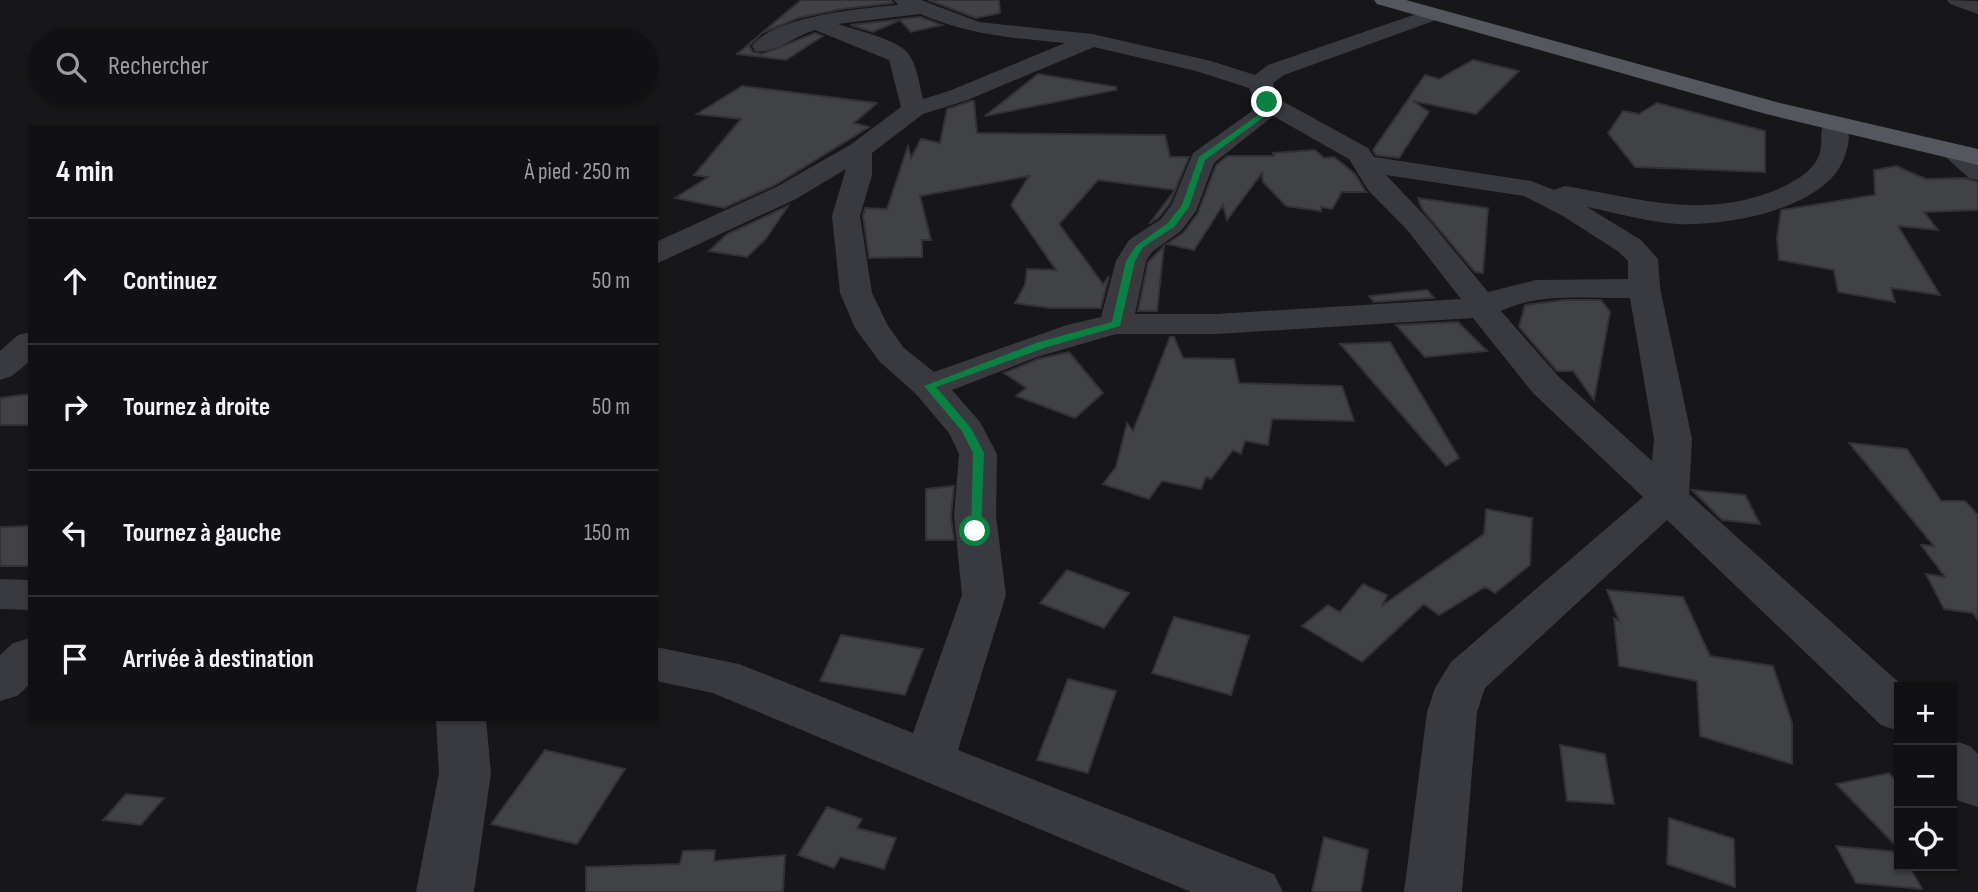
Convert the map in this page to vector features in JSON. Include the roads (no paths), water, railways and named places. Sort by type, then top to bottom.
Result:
[{"type":"main road","points":[[1384,0],[1835,123],[1966,155]]},
{"type":"street","points":[[1957,0],[1978,8]]},
{"type":"street","points":[[763,46],[793,30],[816,23],[913,4],[978,28],[1092,40],[1203,66],[1263,93],[1359,153],[1378,184],[1418,225],[1498,330],[1546,385],[1894,707]]},
{"type":"street","points":[[1116,324],[1131,261],[1140,246],[1171,225],[1186,205],[1202,159],[1261,116],[1266,75],[1433,15]]},
{"type":"street","points":[[816,23],[848,37],[888,48],[898,55],[914,109]]},
{"type":"street","points":[[658,254],[694,234],[786,193],[859,150],[914,109],[957,96],[1092,40]]},
{"type":"street","points":[[1368,164],[1675,215],[1704,215],[1738,211],[1799,192],[1822,171],[1835,151],[1835,123]]},
{"type":"street","points":[[859,150],[859,175],[846,216],[856,293],[872,328],[892,355],[929,386],[967,430],[978,453],[975,516],[984,595],[929,761]]},
{"type":"street","points":[[1966,155],[1978,172]]},
{"type":"street","points":[[1433,892],[1452,712],[1459,688],[1468,675],[1668,497],[1672,439],[1644,288],[1643,259],[1630,246],[1573,210],[1531,189]]},
{"type":"street","points":[[929,386],[1068,336],[1116,324],[1217,324],[1482,308],[1508,295],[1536,290],[1644,288]]},
{"type":"street","points":[[0,369],[28,344]]},
{"type":"street","points":[[0,594],[28,595]]},
{"type":"street","points":[[0,683],[28,657]]},
{"type":"street","points":[[658,664],[722,677],[1254,892]]},
{"type":"street","points":[[445,892],[465,773],[461,721]]},
{"type":"street","points":[[1957,766],[1978,786]]}]
